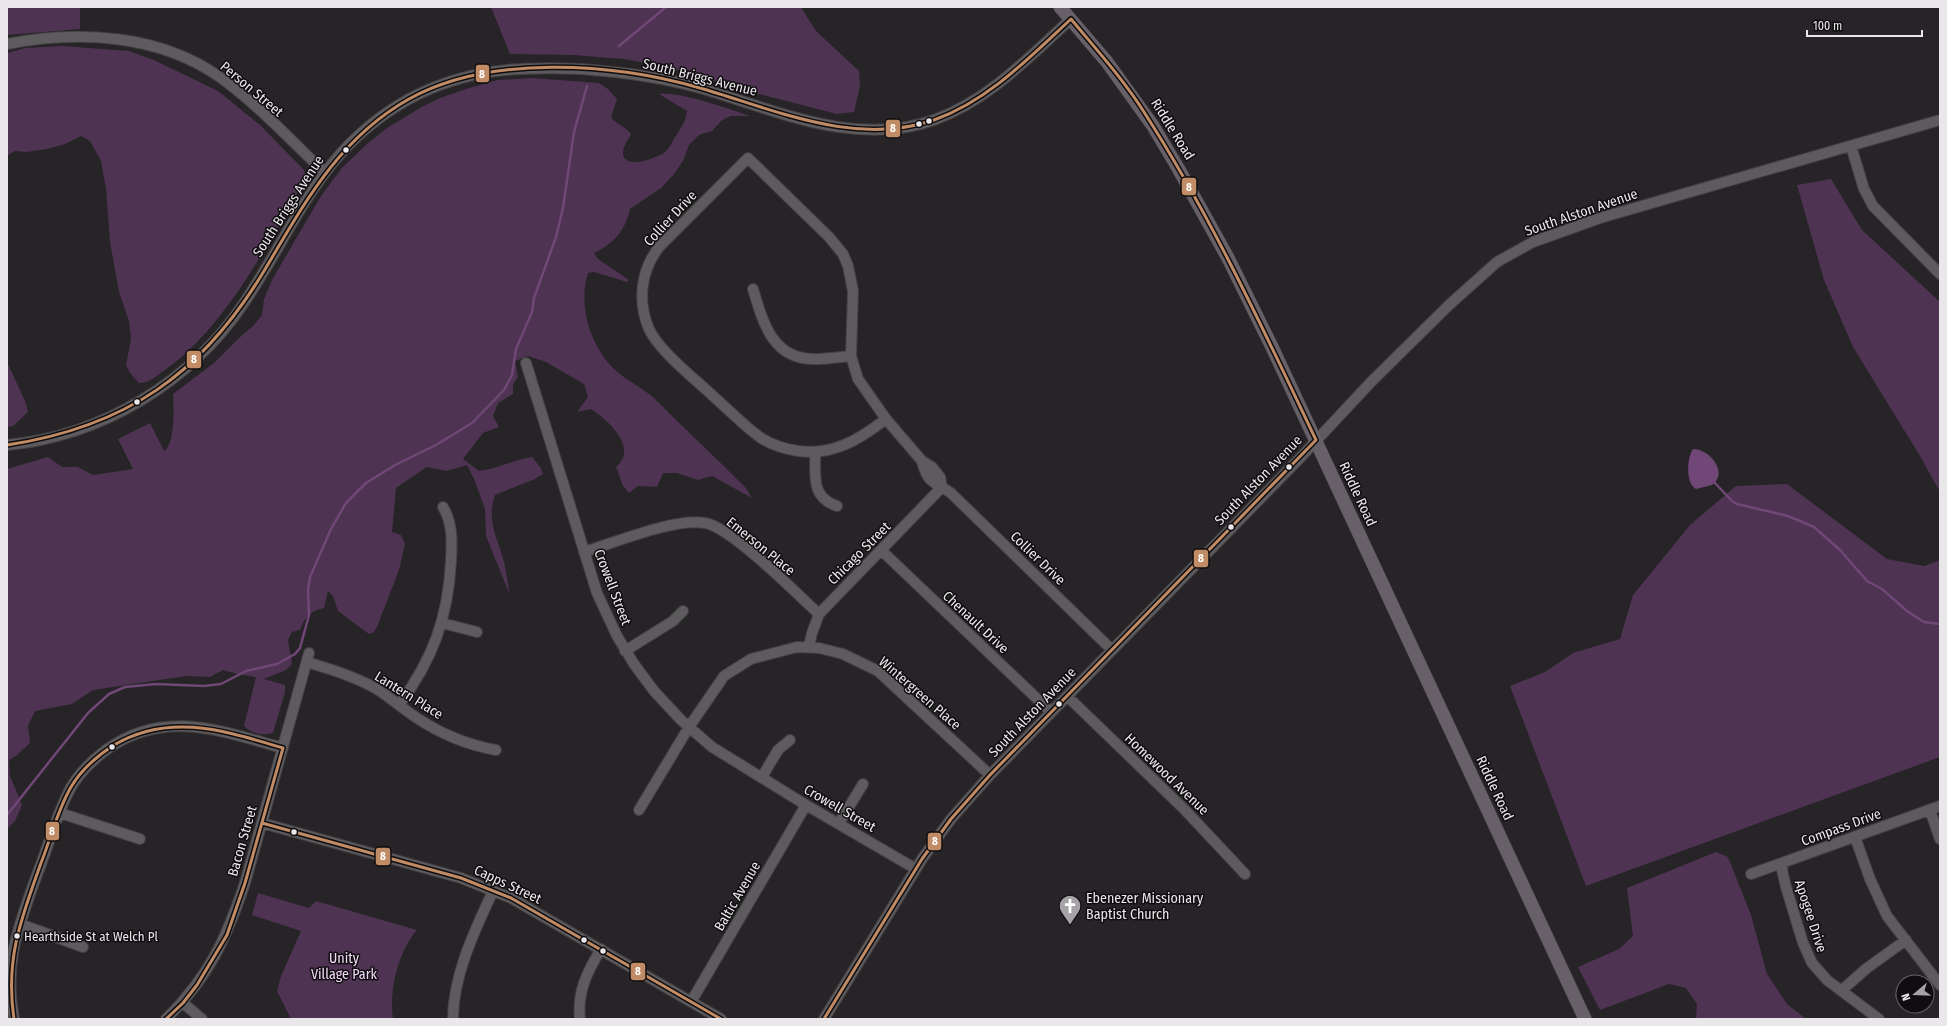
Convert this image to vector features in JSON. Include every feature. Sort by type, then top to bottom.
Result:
[{"type":"main road","name":"Riddle Road","points":[[1060,7],[1121,80],[1150,121],[1178,168],[1238,277],[1316,440],[1585,1019]]},
{"type":"street","name":"South Briggs Avenue","points":[[7,445],[38,440],[91,425],[151,395],[183,371],[218,337],[243,304],[324,172],[340,153],[370,125],[411,98],[433,88],[472,75],[522,67],[606,71],[660,79],[840,128],[876,130],[913,126],[955,111],[987,93],[1071,19]]},
{"type":"street","name":"Person Street","points":[[7,44],[62,37],[115,39],[142,44],[190,61],[220,77],[243,95],[324,172]]},
{"type":"street","name":"South Alston Avenue","points":[[824,1019],[916,869],[951,819],[990,775],[1371,382],[1449,304],[1490,268],[1517,250],[1533,242],[1600,218],[1940,120]]},
{"type":"street","points":[[1851,146],[1864,189],[1873,206],[1940,274]]},
{"type":"street","name":"Collier Drive","points":[[886,418],[855,441],[829,450],[815,452],[786,448],[763,439],[751,431],[657,342],[652,335],[646,319],[642,287],[645,273],[652,257],[660,246],[748,158],[829,237],[843,254],[848,266],[854,292],[851,356],[861,386],[922,461],[932,467],[940,477],[942,487],[963,504],[1112,650]]},
{"type":"street","points":[[753,289],[766,330],[772,339],[788,352],[796,356],[815,359],[851,356]]},
{"type":"street","name":"Crowell Street","points":[[526,364],[584,552],[606,614],[625,651],[654,691],[689,727],[712,747],[806,805],[916,869]]},
{"type":"street","points":[[815,452],[816,485],[818,493],[828,503],[837,506]]},
{"type":"street","name":"Chicago Street","points":[[809,646],[819,614],[882,551],[942,487]]},
{"type":"street","points":[[399,705],[424,669],[432,652],[448,599],[452,548],[451,526],[448,516],[442,507]]},
{"type":"street","name":"Emerson Place","points":[[584,552],[677,523],[706,523],[726,532],[741,544],[819,614]]},
{"type":"street","name":"Chenault Drive","points":[[882,551],[1051,712]]},
{"type":"street","points":[[625,651],[673,621],[683,611]]},
{"type":"street","points":[[442,623],[477,632]]},
{"type":"street","name":"Wintergreen Place","points":[[639,810],[689,727],[724,676],[751,659],[797,647],[809,646],[843,654],[878,671],[990,775]]},
{"type":"street","name":"Lantern Place","points":[[308,658],[367,685],[426,724],[453,738],[474,746],[496,750]]},
{"type":"street","name":"Bacon Street","points":[[166,1019],[182,1003],[206,970],[227,935],[245,883],[308,658]]},
{"type":"street","name":"Homewood Avenue","points":[[1067,696],[1184,809],[1246,874]]},
{"type":"street","points":[[14,1019],[9,976],[14,945],[20,924],[60,813],[73,785],[89,764],[113,745],[150,729],[181,725],[195,726],[224,732],[283,748]]},
{"type":"street","points":[[762,777],[778,750],[790,740]]},
{"type":"street","points":[[839,823],[863,784]]},
{"type":"street","name":"Baltic Avenue","points":[[691,1002],[806,805]]},
{"type":"street","name":"Compass Drive","points":[[1751,874],[1940,806]]},
{"type":"street","points":[[1930,810],[1940,839]]},
{"type":"street","points":[[60,813],[140,839]]},
{"type":"street","name":"Capps Street","points":[[262,822],[460,878],[493,891],[538,913],[721,1019]]},
{"type":"street","points":[[1855,837],[1870,879],[1887,916],[1940,986]]},
{"type":"street","name":"Apogee Drive","points":[[1783,863],[1782,870],[1786,887],[1803,943],[1812,963],[1827,980],[1879,1019]]},
{"type":"street","points":[[453,1019],[456,991],[461,971],[493,891]]},
{"type":"street","points":[[20,924],[83,947]]},
{"type":"street","points":[[1842,990],[1867,968],[1906,940]]},
{"type":"street","points":[[580,1019],[580,998],[584,982],[601,949]]},
{"type":"street","points":[[182,1003],[202,1019]]},
{"type":"green space","points":[[7,7],[80,7],[80,29],[7,35]]},
{"type":"green space","points":[[491,7],[803,7],[802,9],[816,31],[859,71],[860,86],[854,112],[837,114],[751,92],[671,68],[624,59],[573,55],[510,54]]},
{"type":"green space","points":[[62,46],[129,51],[156,61],[218,91],[260,125],[304,170],[306,178],[261,255],[227,307],[187,352],[156,377],[143,383],[139,383],[130,373],[126,365],[131,339],[129,321],[119,292],[110,242],[106,189],[101,161],[90,141],[81,136],[65,144],[47,149],[27,152],[15,151],[7,156],[7,53],[25,48]]},
{"type":"green space","points":[[532,78],[599,83],[608,89],[617,99],[611,117],[631,135],[623,151],[626,160],[631,162],[645,161],[664,153],[685,121],[687,111],[659,94],[679,95],[718,105],[750,116],[731,116],[722,120],[712,131],[699,135],[689,145],[683,161],[674,174],[661,188],[630,209],[628,217],[618,236],[594,253],[598,259],[629,280],[627,282],[594,272],[588,273],[584,300],[589,328],[602,354],[610,365],[655,399],[746,488],[752,498],[712,476],[698,480],[677,473],[663,473],[657,487],[638,486],[629,493],[623,486],[616,467],[622,460],[624,451],[623,443],[618,435],[605,420],[591,409],[577,412],[588,397],[584,384],[546,362],[528,356],[515,361],[518,377],[513,384],[513,394],[498,403],[493,416],[499,427],[483,433],[463,459],[479,471],[532,457],[541,468],[543,474],[535,479],[495,495],[492,522],[504,562],[509,593],[486,536],[485,509],[467,465],[447,471],[427,467],[396,488],[392,532],[401,535],[405,544],[399,570],[377,627],[373,633],[369,634],[338,611],[333,596],[328,591],[324,608],[311,613],[304,621],[300,630],[292,632],[288,640],[292,664],[286,670],[264,679],[285,685],[285,692],[273,733],[257,733],[244,726],[256,677],[223,670],[210,677],[186,676],[93,690],[72,704],[35,711],[28,726],[30,743],[16,756],[9,760],[10,776],[22,805],[15,821],[7,829],[7,469],[48,457],[62,467],[78,467],[93,475],[133,469],[118,439],[150,423],[164,451],[168,447],[172,433],[173,394],[214,363],[254,325],[262,315],[264,299],[273,278],[321,196],[342,168],[366,145],[387,128],[440,98],[498,80]]},
{"type":"green space","points":[[1831,179],[1862,230],[1940,302],[1940,492],[1920,456],[1853,347],[1824,280],[1797,185]]},
{"type":"green space","points":[[7,362],[25,401],[28,412],[13,426],[7,427]]},
{"type":"green space","points":[[1787,484],[1887,559],[1924,566],[1940,560],[1940,757],[1586,886],[1510,686],[1545,672],[1573,653],[1620,639],[1633,595],[1690,525],[1736,486]]},
{"type":"green space","points":[[1716,852],[1728,857],[1751,915],[1767,974],[1787,1004],[1806,1019],[1696,1019],[1697,1004],[1686,988],[1669,984],[1600,1010],[1578,967],[1619,949],[1633,936],[1627,888]]},
{"type":"green space","name":"Unity Village Park","points":[[258,893],[309,908],[316,901],[417,930],[405,949],[396,972],[392,996],[393,1019],[291,1019],[277,991],[281,976],[301,931],[252,915]]},
{"type":"shaded area","points":[[1693,449],[1706,453],[1715,462],[1719,474],[1717,480],[1712,485],[1696,489],[1692,486],[1688,464]]},
{"type":"waterway","points":[[619,46],[666,7]]},
{"type":"waterway","points":[[7,815],[88,713],[109,694],[125,687],[156,684],[204,686],[221,684],[246,671],[277,664],[295,654],[300,648],[309,615],[308,590],[310,577],[331,529],[346,503],[366,483],[395,465],[436,445],[472,423],[504,390],[512,375],[516,349],[532,312],[534,298],[556,237],[563,208],[574,132],[587,86]]},
{"type":"waterway","points":[[1713,481],[1732,501],[1737,504],[1788,516],[1814,527],[1840,550],[1867,581],[1882,589],[1907,611],[1924,622],[1940,624]]},
{"type":"transit line","name":"8","points":[[7,445],[50,437],[89,425],[124,409],[157,390],[187,367],[214,339],[240,307],[309,198],[342,153],[362,133],[384,115],[409,99],[441,85],[476,75],[514,69],[552,67],[591,69],[666,79],[787,115],[845,128],[875,129],[904,127],[934,120],[954,112],[972,102],[990,90],[1024,63],[1071,19],[1109,64],[1144,112],[1192,192],[1235,273],[1316,440],[990,775],[951,819],[922,859],[824,1019]]},
{"type":"transit line","name":"8","points":[[14,1019],[12,997],[13,958],[21,921],[62,805],[71,787],[85,769],[114,745],[135,735],[156,729],[177,727],[219,731],[283,748],[245,883],[227,935],[197,985],[183,1003],[166,1019]]},
{"type":"transit line","name":"8","points":[[262,823],[461,878],[511,898],[721,1019]]},
{"type":"place","name":"Ebenezer Missionary Baptist Church","points":[[1070,926]]},
{"type":"place","name":"Hearthside St at Welch Pl","points":[[17,936]]}]
